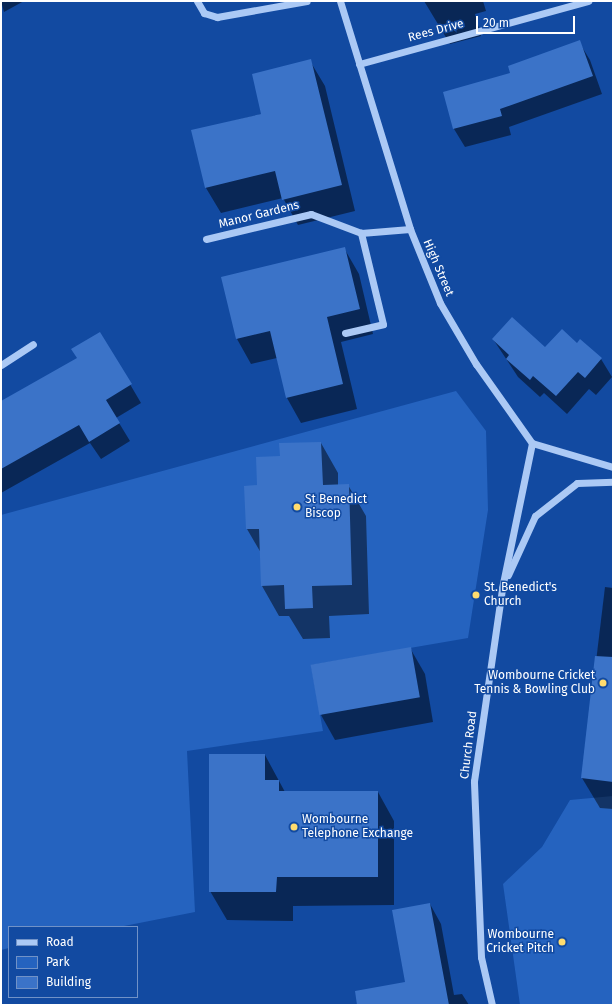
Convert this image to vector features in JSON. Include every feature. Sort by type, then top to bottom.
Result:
[{"type":"street","points":[[197,1],[204,13],[217,17],[307,1]]},
{"type":"street","name":"High Street","points":[[340,1],[410,229],[440,303],[476,364],[532,443]]},
{"type":"street","name":"Rees Drive","points":[[359,64],[588,1]]},
{"type":"street","name":"Manor Gardens","points":[[206,239],[312,214],[361,234],[410,229]]},
{"type":"street","points":[[345,333],[383,324],[361,234]]},
{"type":"street","points":[[1,365],[33,344]]},
{"type":"street","points":[[532,443],[613,467]]},
{"type":"street","name":"Church Road","points":[[492,1005],[481,957],[474,781],[502,588],[532,443]]},
{"type":"street","points":[[502,588],[535,516],[578,483],[613,482]]},
{"type":"green space","points":[[456,391],[486,431],[488,510],[468,638],[311,665],[323,731],[187,751],[195,912],[124,926],[8,926],[8,948],[1,950],[1,515]]},
{"type":"green space","name":"Wombourne Cricket Pitch","points":[[613,796],[613,1005],[520,1005],[503,884],[542,847],[570,800]]},
{"type":"building","points":[[580,40],[593,76],[500,109],[502,116],[453,129],[443,92],[510,73],[508,66]]},
{"type":"building","points":[[311,59],[342,185],[282,200],[275,171],[205,188],[191,130],[261,114],[252,74]]},
{"type":"building","points":[[345,247],[360,309],[327,317],[343,384],[286,398],[270,331],[236,339],[221,277]]},
{"type":"building","points":[[512,317],[545,347],[562,329],[577,343],[580,339],[602,358],[585,378],[578,372],[556,396],[533,376],[530,380],[506,359],[509,355],[492,339]]},
{"type":"building","points":[[100,332],[132,384],[106,400],[120,423],[89,442],[79,425],[1,469],[1,401],[77,358],[71,349]]},
{"type":"building","name":"St Benedict Biscop","points":[[321,442],[323,485],[349,484],[352,585],[312,586],[313,608],[285,609],[284,585],[261,586],[259,529],[246,529],[244,486],[257,485],[256,457],[280,456],[279,443]]},
{"type":"building","points":[[411,647],[420,697],[319,715],[311,665]]},
{"type":"building","name":"Wombourne Cricket Tennis & Bowling Club","points":[[595,656],[613,657],[613,782],[581,778]]},
{"type":"building","name":"Wombourne Telephone Exchange","points":[[209,754],[265,754],[265,780],[279,780],[279,791],[378,791],[378,877],[277,877],[276,892],[209,892]]},
{"type":"building","points":[[430,903],[449,1005],[357,1005],[355,991],[405,982],[392,910]]},
{"type":"place","name":"St Benedict Biscop","points":[[297,507]]},
{"type":"place","name":"St. Benedict's Church","points":[[476,595]]},
{"type":"place","name":"Wombourne Cricket Tennis & Bowling Club","points":[[603,683]]},
{"type":"place","name":"Wombourne Telephone Exchange","points":[[294,827]]},
{"type":"place","name":"Wombourne Cricket Pitch","points":[[562,942]]}]
